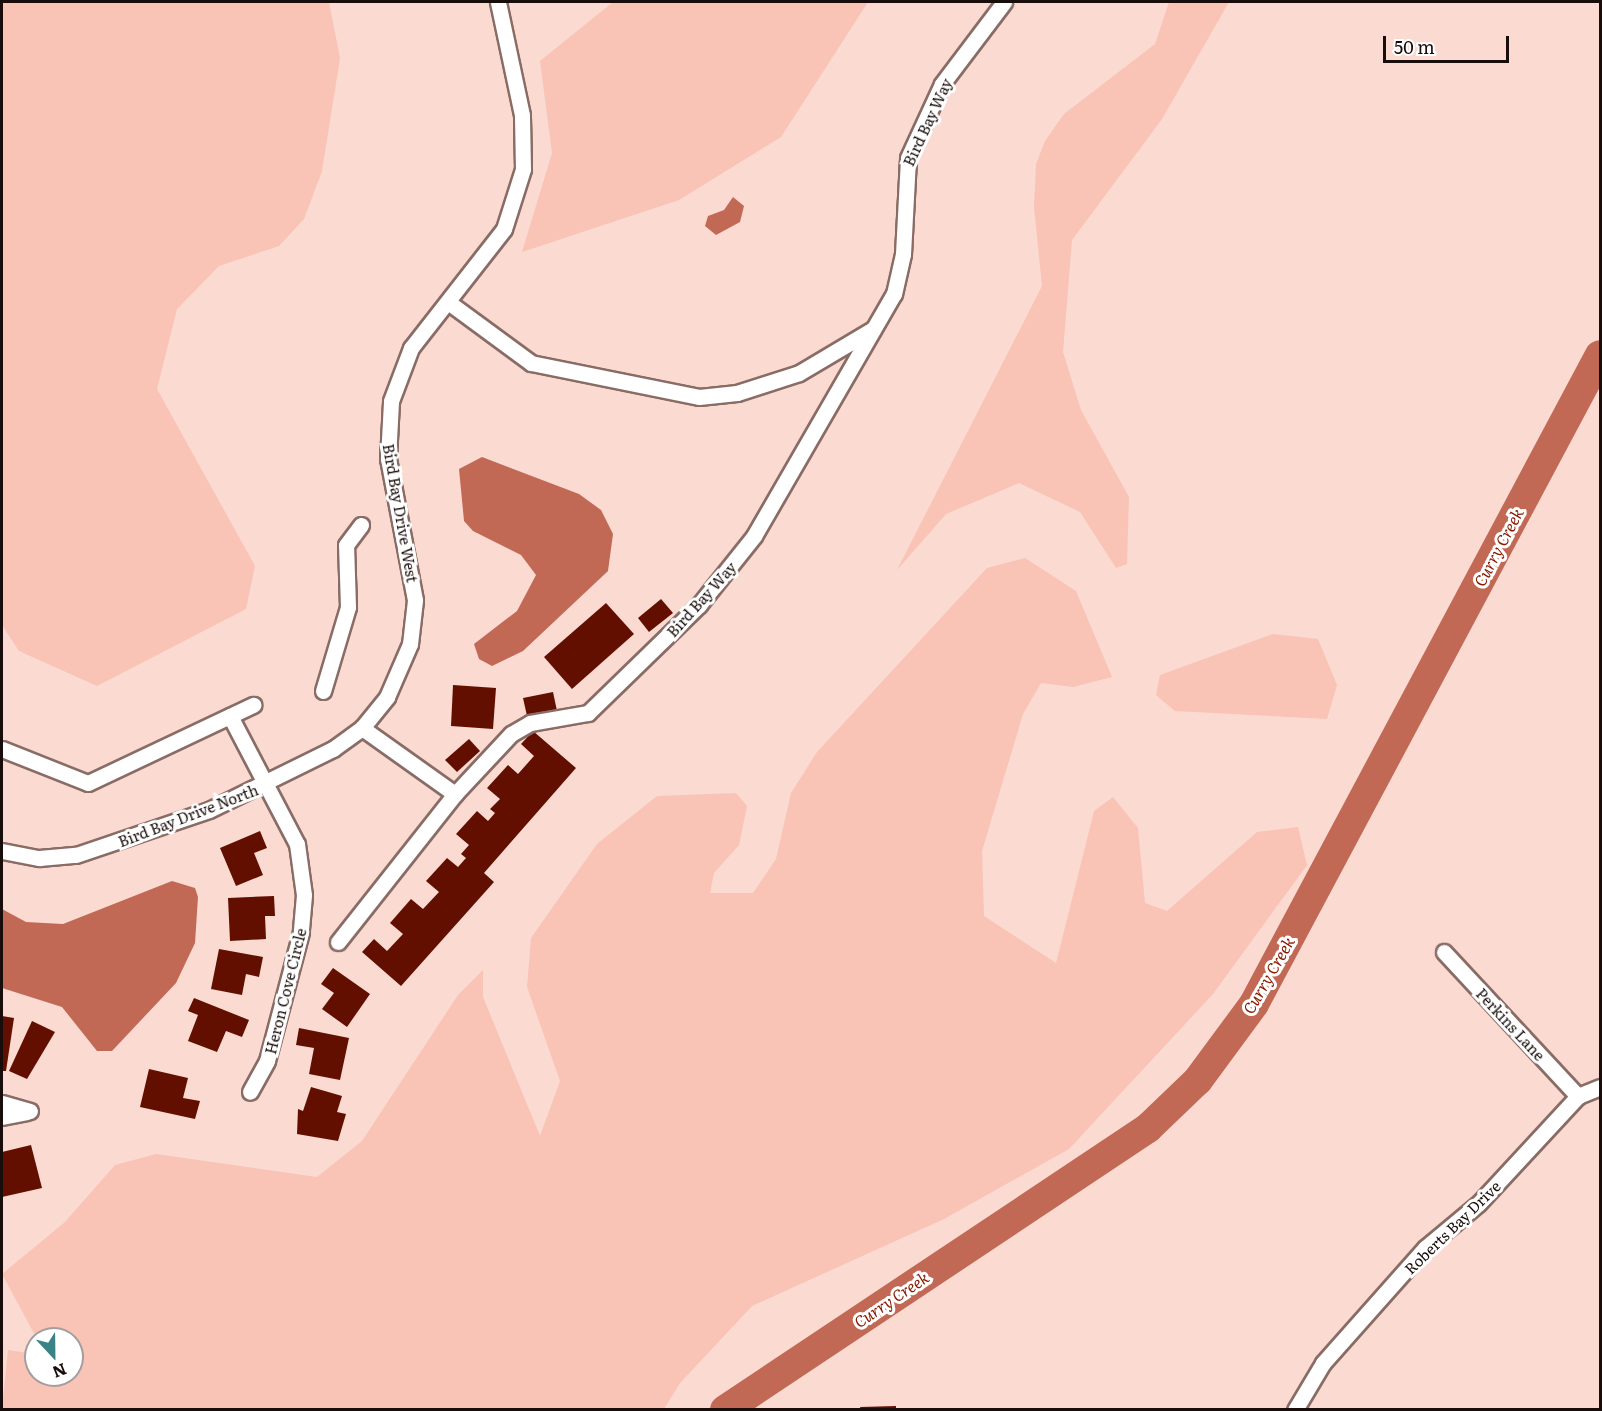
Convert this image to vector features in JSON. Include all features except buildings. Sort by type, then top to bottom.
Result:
[{"type":"street","name":"Bird Bay Drive West","points":[[362,728],[395,681],[415,617],[413,574],[388,459],[391,401],[411,348],[504,229],[523,169],[522,115],[498,2]]},
{"type":"street","name":"Bird Bay Way","points":[[338,942],[455,794],[516,730],[588,713],[699,604],[781,497],[875,327],[900,275],[908,158],[942,84],[1004,2]]},
{"type":"street","points":[[448,302],[531,363],[699,397],[737,393],[799,373],[875,327]]},
{"type":"street","points":[[323,691],[348,607],[346,545],[361,525]]},
{"type":"street","points":[[2,749],[88,783],[254,705]]},
{"type":"street","name":"Heron Cove Circle","points":[[230,716],[297,844],[303,912],[267,1061],[250,1092]]},
{"type":"street","points":[[362,728],[455,794]]},
{"type":"street","name":"Bird Bay Drive North","points":[[2,851],[39,858],[82,854],[267,785],[362,728]]},
{"type":"street","name":"Perkins Lane","points":[[1444,952],[1578,1096]]},
{"type":"street","name":"Roberts Bay Drive","points":[[1295,1410],[1323,1363],[1425,1248],[1479,1203],[1578,1096],[1600,1087]]},
{"type":"street","points":[[2,1103],[30,1111],[2,1117]]},
{"type":"shaded area","points":[[2,2],[329,2],[340,58],[322,171],[304,219],[279,246],[219,266],[177,309],[157,389],[255,566],[246,609],[97,686],[19,651],[2,625]]},
{"type":"shaded area","points":[[613,2],[868,2],[781,137],[679,200],[522,252],[552,153],[540,61]]},
{"type":"shaded area","points":[[1169,2],[1229,2],[1162,119],[1072,240],[1063,352],[1081,410],[1129,497],[1127,564],[1116,568],[1080,512],[1019,483],[946,514],[897,570],[1042,286],[1034,207],[1036,164],[1045,141],[1064,114],[1155,44]]},
{"type":"shaded area","points":[[733,197],[744,206],[740,222],[716,235],[705,226],[708,216],[724,210]]},
{"type":"shaded area","points":[[482,457],[579,494],[601,510],[613,534],[608,571],[523,651],[492,666],[479,659],[474,644],[517,611],[536,575],[521,555],[473,531],[464,521],[459,469]]},
{"type":"shaded area","points":[[1025,558],[1076,591],[1112,677],[1073,687],[1041,683],[1023,714],[982,851],[984,916],[1056,963],[1094,811],[1113,797],[1138,828],[1145,903],[1167,911],[1257,832],[1298,827],[1307,865],[1213,994],[1069,1149],[944,1219],[752,1306],[680,1383],[664,1409],[2,1409],[8,1350],[24,1352],[24,1387],[84,1387],[84,1327],[31,1327],[2,1274],[65,1222],[115,1165],[156,1154],[317,1177],[362,1141],[458,995],[483,970],[483,997],[540,1136],[560,1081],[527,987],[531,938],[597,844],[657,796],[736,793],[747,806],[739,845],[714,873],[710,893],[753,893],[776,859],[791,793],[817,752],[987,568]]},
{"type":"shaded area","points":[[1273,634],[1318,639],[1337,685],[1327,719],[1175,711],[1156,695],[1160,675]]},
{"type":"shaded area","points":[[172,881],[195,888],[198,897],[195,943],[176,983],[112,1051],[97,1051],[62,1007],[2,988],[2,909],[26,922],[63,924]]},
{"type":"waterway","name":"Curry Creek","points":[[725,1410],[1148,1128],[1198,1080],[1254,1004],[1600,355]]}]
